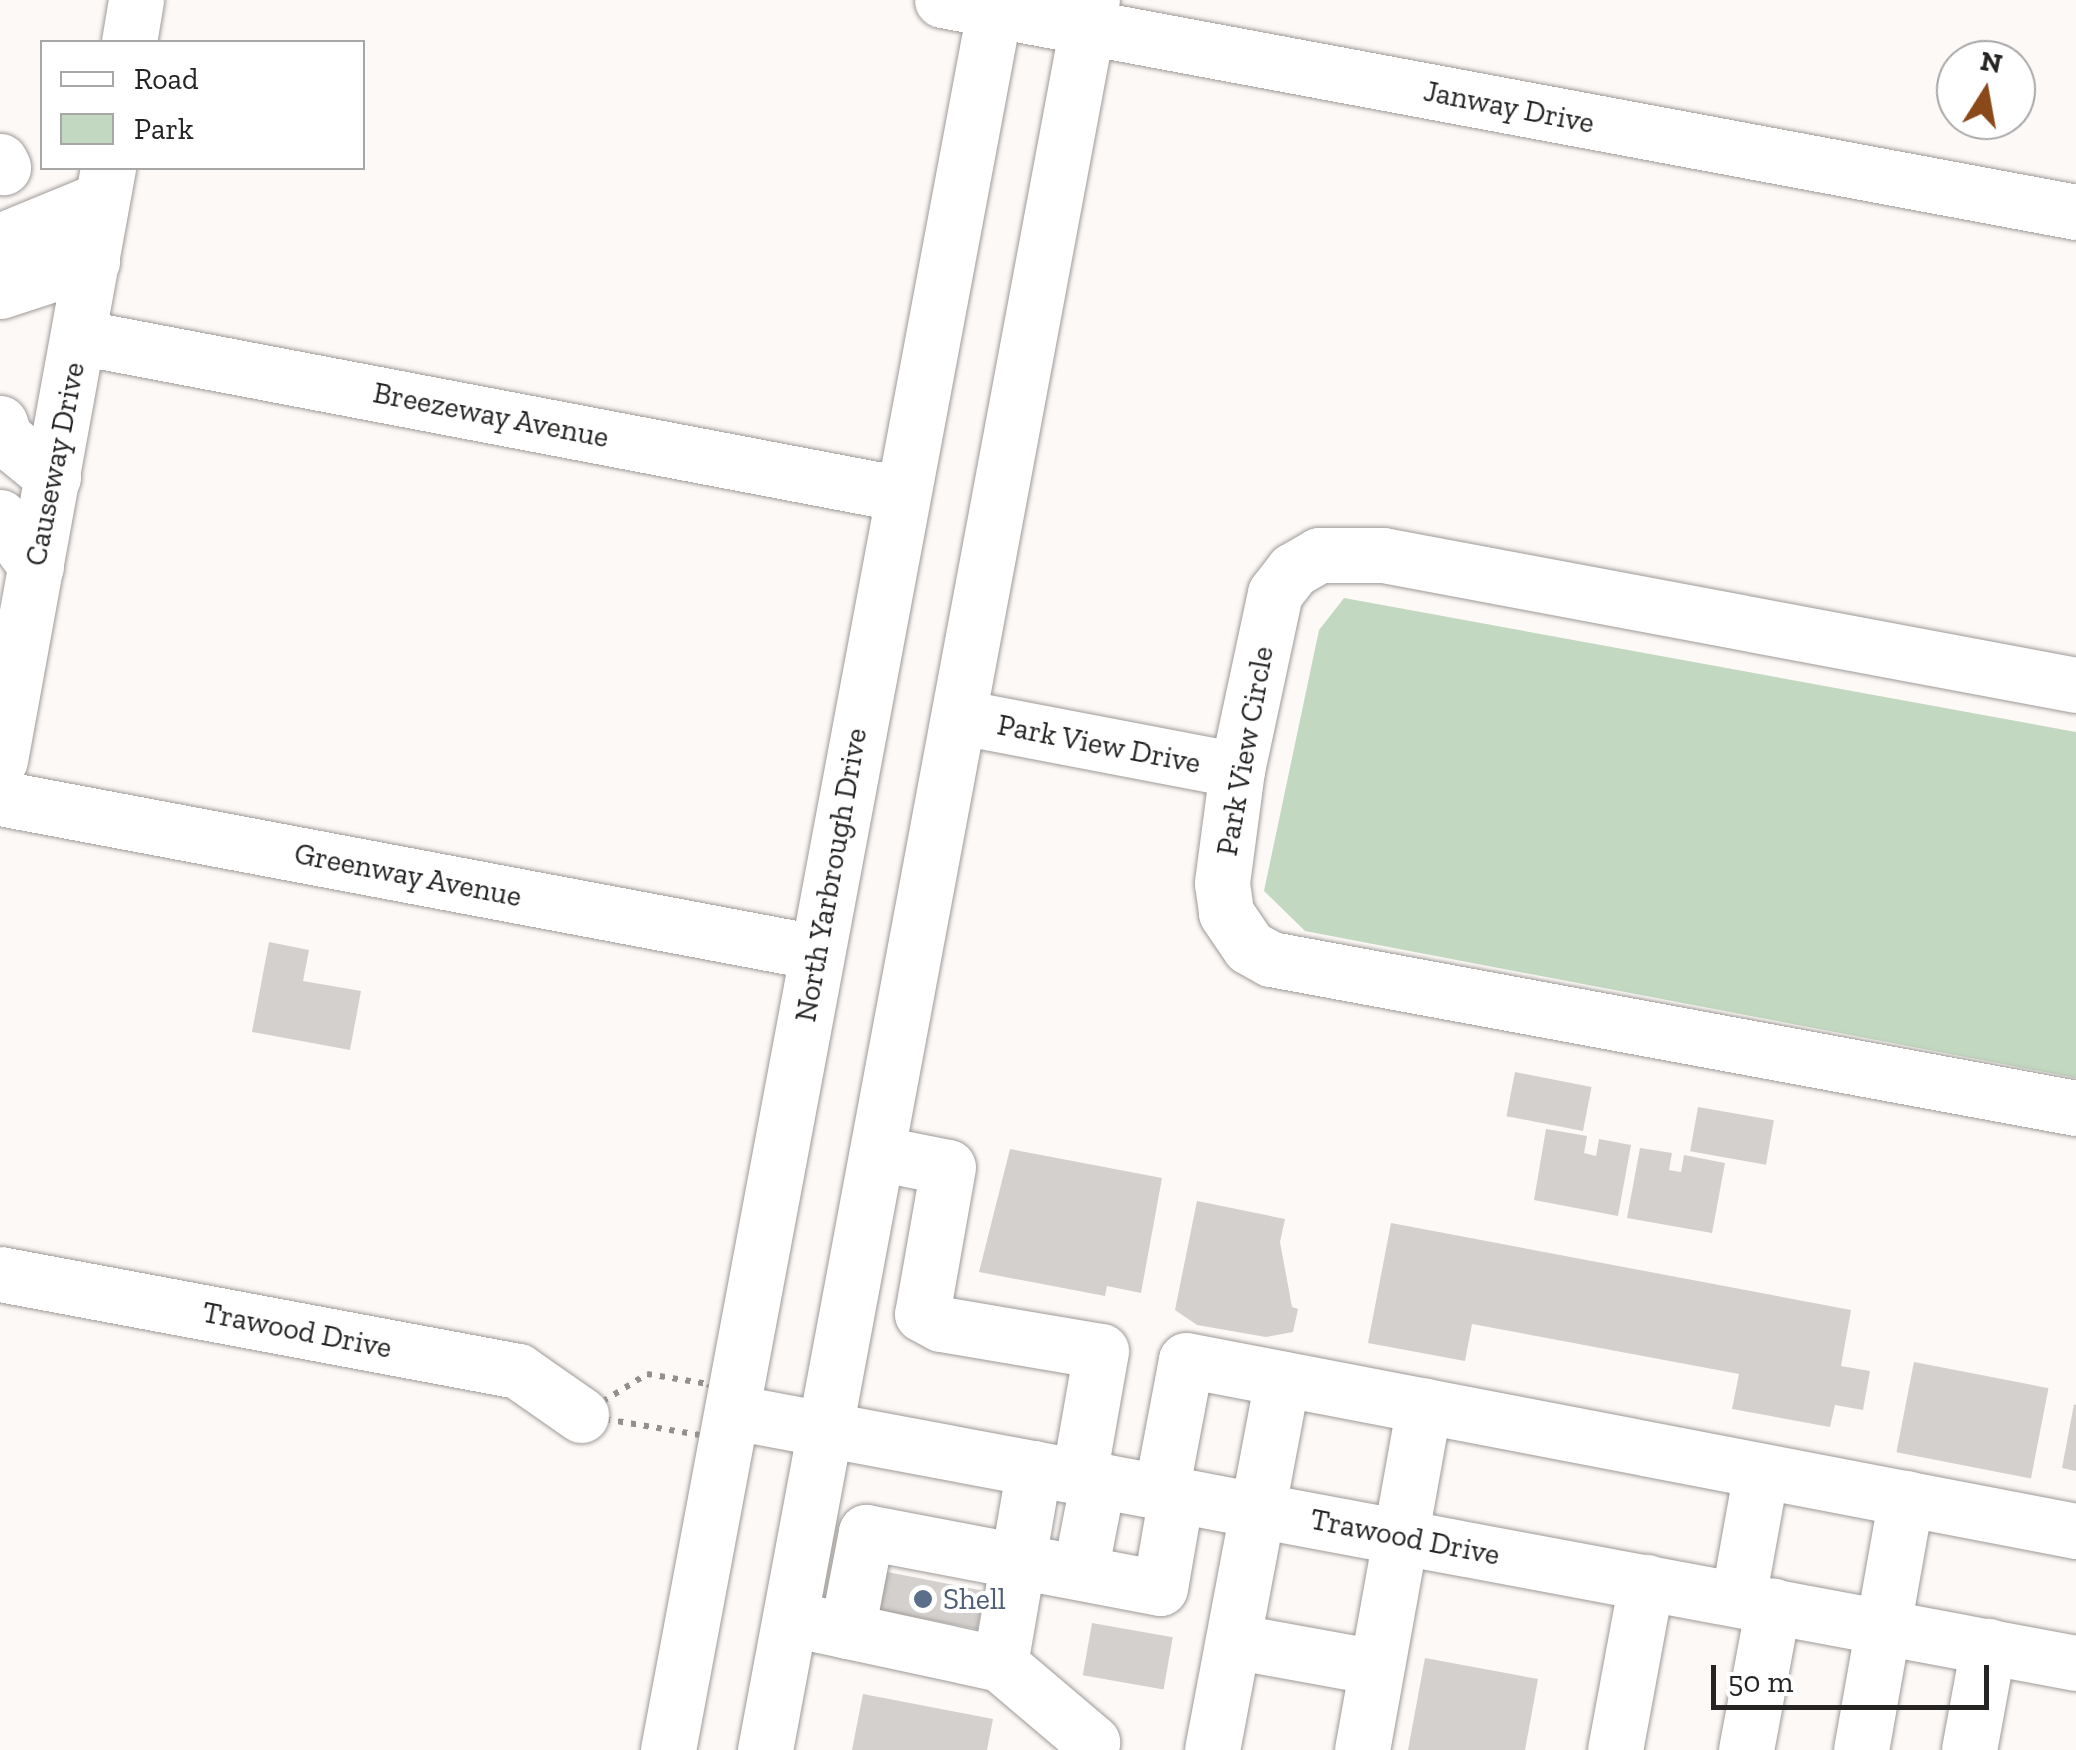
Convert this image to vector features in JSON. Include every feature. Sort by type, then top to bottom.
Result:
[{"type":"street","points":[[128,40],[136,0]]},
{"type":"street","name":"Janway Drive","points":[[942,0],[1089,14],[2076,212]]},
{"type":"street","name":"North Yarbrough Drive","points":[[668,1750],[996,5]]},
{"type":"street","points":[[766,1750],[1089,14]]},
{"type":"street","points":[[0,241],[105,183]]},
{"type":"street","name":"Causeway Drive","points":[[0,760],[105,183]]},
{"type":"street","points":[[0,291],[92,261]]},
{"type":"street","name":"Breezeway Avenue","points":[[79,337],[902,494]]},
{"type":"street","points":[[0,423],[5,438],[53,477]]},
{"type":"street","points":[[0,517],[36,566]]},
{"type":"street","name":"Park View Circle","points":[[2076,685],[1338,552],[1294,570],[1276,593],[1237,770],[1222,882],[1226,914],[1250,947],[1271,959],[2076,1108]]},
{"type":"street","name":"Park View Drive","points":[[960,717],[1237,770]]},
{"type":"street","name":"Greenway Avenue","points":[[0,798],[816,952]]},
{"type":"street","points":[[877,1154],[948,1167],[922,1314],[942,1324],[1101,1351],[1070,1474],[1018,1560],[1000,1664]]},
{"type":"street","name":"Trawood Drive","points":[[0,1274],[518,1371],[581,1414]]},
{"type":"street","points":[[846,1631],[866,1532],[1160,1588],[1186,1360],[2076,1530]]},
{"type":"street","points":[[1212,1750],[1282,1379]]},
{"type":"street","points":[[1362,1750],[1424,1406]]},
{"type":"street","name":"Trawood Drive","points":[[733,1412],[2076,1663]]},
{"type":"street","points":[[1746,1750],[1761,1470]]},
{"type":"street","points":[[1070,1474],[1080,1572]]},
{"type":"street","points":[[1861,1750],[1906,1498]]},
{"type":"street","points":[[1615,1750],[1646,1582]]},
{"type":"street","points":[[790,1619],[1000,1664],[1092,1742],[1090,1750]]},
{"type":"street","points":[[1233,1641],[1376,1668]]},
{"type":"street","points":[[1969,1750],[1988,1646]]},
{"type":"path","points":[[647,1374],[708,1384],[733,1412],[700,1434],[581,1414],[647,1374]]},
{"type":"green space","points":[[1344,598],[2076,732],[2076,1078],[1305,931],[1264,891],[1319,630]]},
{"type":"building","points":[[269,942],[309,950],[303,981],[361,991],[350,1050],[252,1032]]},
{"type":"building","points":[[1515,1072],[1592,1087],[1583,1131],[1506,1116]]},
{"type":"building","points":[[1698,1107],[1774,1120],[1766,1165],[1690,1151]]},
{"type":"building","points":[[1546,1129],[1587,1136],[1584,1153],[1596,1156],[1599,1139],[1631,1145],[1618,1216],[1534,1200]]},
{"type":"building","points":[[1640,1148],[1672,1153],[1669,1170],[1681,1172],[1684,1155],[1725,1163],[1712,1233],[1627,1218]]},
{"type":"building","points":[[1010,1149],[1162,1178],[1141,1293],[1107,1286],[1105,1296],[979,1272]]},
{"type":"building","points":[[1197,1201],[1285,1219],[1280,1242],[1292,1307],[1298,1309],[1293,1332],[1266,1337],[1197,1325],[1175,1310]]},
{"type":"building","points":[[1391,1223],[1851,1310],[1841,1366],[1870,1371],[1863,1410],[1835,1405],[1830,1427],[1732,1409],[1739,1374],[1472,1324],[1465,1361],[1368,1343]]},
{"type":"building","points":[[1914,1362],[2048,1388],[2031,1478],[1896,1452]]},
{"type":"building","points":[[2076,1405],[2076,1471],[2062,1468]]},
{"type":"building","name":"Shell","points":[[867,1568],[985,1591],[977,1629],[860,1606]]},
{"type":"building","points":[[1092,1623],[1173,1637],[1164,1689],[1083,1675]]},
{"type":"building","points":[[1425,1658],[1538,1679],[1525,1750],[1408,1750]]},
{"type":"building","points":[[863,1694],[993,1719],[987,1750],[852,1750]]},
{"type":"place","name":"Shell","points":[[923,1599]]}]
